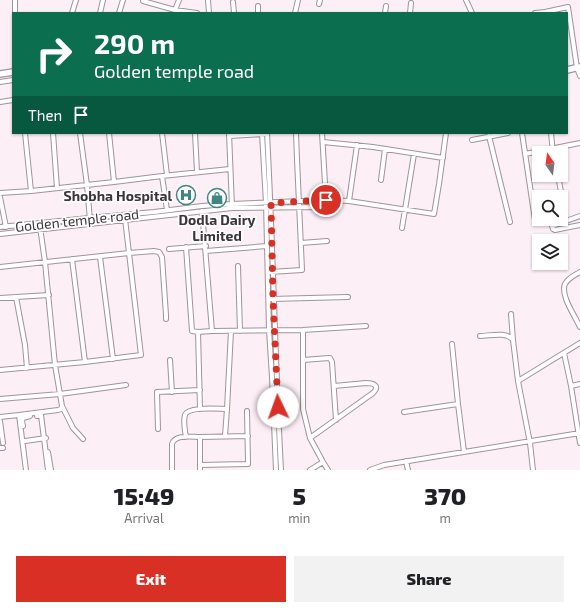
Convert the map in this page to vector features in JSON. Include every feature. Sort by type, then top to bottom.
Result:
[{"type":"street","points":[[15,0],[15,12]]},
{"type":"street","points":[[72,12],[76,0]]},
{"type":"street","points":[[100,12],[103,0]]},
{"type":"street","points":[[120,12],[123,0]]},
{"type":"street","points":[[175,10],[178,0]]},
{"type":"street","points":[[208,0],[209,12]]},
{"type":"street","points":[[295,12],[298,0]]},
{"type":"street","points":[[466,0],[472,12]]},
{"type":"street","points":[[143,1],[175,10],[190,12]]},
{"type":"street","points":[[233,2],[234,12]]},
{"type":"street","points":[[410,12],[411,2]]},
{"type":"street","points":[[258,6],[258,12]]},
{"type":"street","points":[[385,12],[386,6]]},
{"type":"street","points":[[545,12],[568,7],[580,76]]},
{"type":"street","points":[[166,12],[167,8]]},
{"type":"street","points":[[568,70],[578,67]]},
{"type":"street","points":[[0,74],[12,72]]},
{"type":"street","points":[[0,82],[12,80]]},
{"type":"street","points":[[0,102],[12,100]]},
{"type":"street","points":[[26,134],[31,191]]},
{"type":"street","points":[[53,134],[57,188]]},
{"type":"street","points":[[80,134],[87,185],[90,224]]},
{"type":"street","points":[[109,134],[114,182]]},
{"type":"street","points":[[162,134],[167,175]]},
{"type":"street","points":[[195,134],[197,172]]},
{"type":"street","points":[[232,206],[229,134],[267,134],[267,246],[270,272]]},
{"type":"street","points":[[262,134],[268,203]]},
{"type":"street","points":[[270,272],[302,270],[296,134]]},
{"type":"street","points":[[322,134],[326,200]]},
{"type":"street","points":[[323,142],[357,145],[443,158],[446,134]]},
{"type":"street","points":[[472,140],[502,134]]},
{"type":"street","points":[[522,134],[532,200]]},
{"type":"street","points":[[550,134],[552,146]]},
{"type":"street","points":[[489,136],[510,222]]},
{"type":"street","points":[[568,147],[580,143]]},
{"type":"street","points":[[349,201],[357,145]]},
{"type":"street","points":[[381,180],[385,149]]},
{"type":"street","points":[[525,154],[532,153]]},
{"type":"street","points":[[402,228],[414,154]]},
{"type":"street","name":"Golden temple road","points":[[0,227],[125,215],[202,211],[232,206],[268,203],[326,200],[349,201],[434,214],[443,158]]},
{"type":"street","points":[[0,194],[230,169]]},
{"type":"street","points":[[162,176],[163,213]]},
{"type":"street","points":[[0,197],[6,227]]},
{"type":"street","name":"Golden temple road","points":[[163,213],[202,206],[268,208],[327,207]]},
{"type":"street","points":[[268,208],[271,299],[275,330],[281,470]]},
{"type":"street","points":[[202,211],[212,331]]},
{"type":"street","name":"Golden temple road","points":[[0,234],[125,220],[154,214]]},
{"type":"street","points":[[0,370],[141,356],[125,215]]},
{"type":"street","points":[[580,216],[552,226],[552,229],[555,230],[580,225]]},
{"type":"street","points":[[40,224],[49,295],[55,365],[62,406],[73,428],[83,439]]},
{"type":"street","points":[[301,243],[327,240]]},
{"type":"street","points":[[169,249],[186,247],[206,248],[267,246]]},
{"type":"street","points":[[186,247],[192,331],[303,330],[366,326]]},
{"type":"street","points":[[0,267],[129,253],[158,252],[162,257],[166,319]]},
{"type":"street","points":[[100,257],[113,359]]},
{"type":"street","points":[[72,259],[85,362]]},
{"type":"street","points":[[238,266],[240,330]]},
{"type":"street","points":[[580,272],[566,283],[564,296],[580,327]]},
{"type":"street","points":[[0,298],[49,295]]},
{"type":"street","points":[[16,297],[25,345],[27,368]]},
{"type":"street","points":[[271,299],[348,297]]},
{"type":"street","points":[[271,299],[269,330],[276,470]]},
{"type":"street","points":[[511,314],[518,381],[530,441],[533,470]]},
{"type":"street","points":[[303,330],[303,409],[310,438],[328,470]]},
{"type":"street","points":[[225,436],[231,331]]},
{"type":"street","points":[[198,332],[200,409]]},
{"type":"street","points":[[480,336],[504,334],[510,336],[513,340]]},
{"type":"street","points":[[518,381],[580,343]]},
{"type":"street","points":[[452,344],[464,452]]},
{"type":"street","points":[[564,353],[580,443]]},
{"type":"street","points":[[303,360],[330,358],[332,362],[336,420]]},
{"type":"street","points":[[170,360],[172,392]]},
{"type":"street","points":[[310,438],[376,390],[375,384],[371,383],[334,386]]},
{"type":"street","points":[[571,386],[580,384]]},
{"type":"street","points":[[0,399],[60,394],[126,385]]},
{"type":"street","points":[[158,429],[156,393],[200,390]]},
{"type":"street","points":[[404,412],[458,404]]},
{"type":"street","points":[[28,470],[22,421],[23,418],[58,410],[61,409],[62,406]]},
{"type":"street","points":[[186,437],[185,418],[188,411],[200,409],[227,409]]},
{"type":"street","points":[[200,437],[200,468],[248,464],[247,411]]},
{"type":"street","points":[[0,417],[42,414]]},
{"type":"street","points":[[42,414],[48,470]]},
{"type":"street","points":[[19,415],[28,470]]},
{"type":"street","points":[[0,421],[2,446]]},
{"type":"street","points":[[370,470],[384,465],[406,461],[579,433]]},
{"type":"street","points":[[172,470],[172,444],[177,438],[248,436]]},
{"type":"street","points":[[25,441],[45,438]]},
{"type":"street","points":[[406,461],[408,470]]},
{"type":"street","points":[[48,462],[51,470]]},
{"type":"street","points":[[310,470],[323,462]]},
{"type":"place","name":"Shobha Hospital","points":[[186,195]]},
{"type":"place","name":"Dodla Dairy Limited","points":[[217,198]]},
{"type":"route","points":[[278,407],[273,299],[271,203],[326,200]]}]
